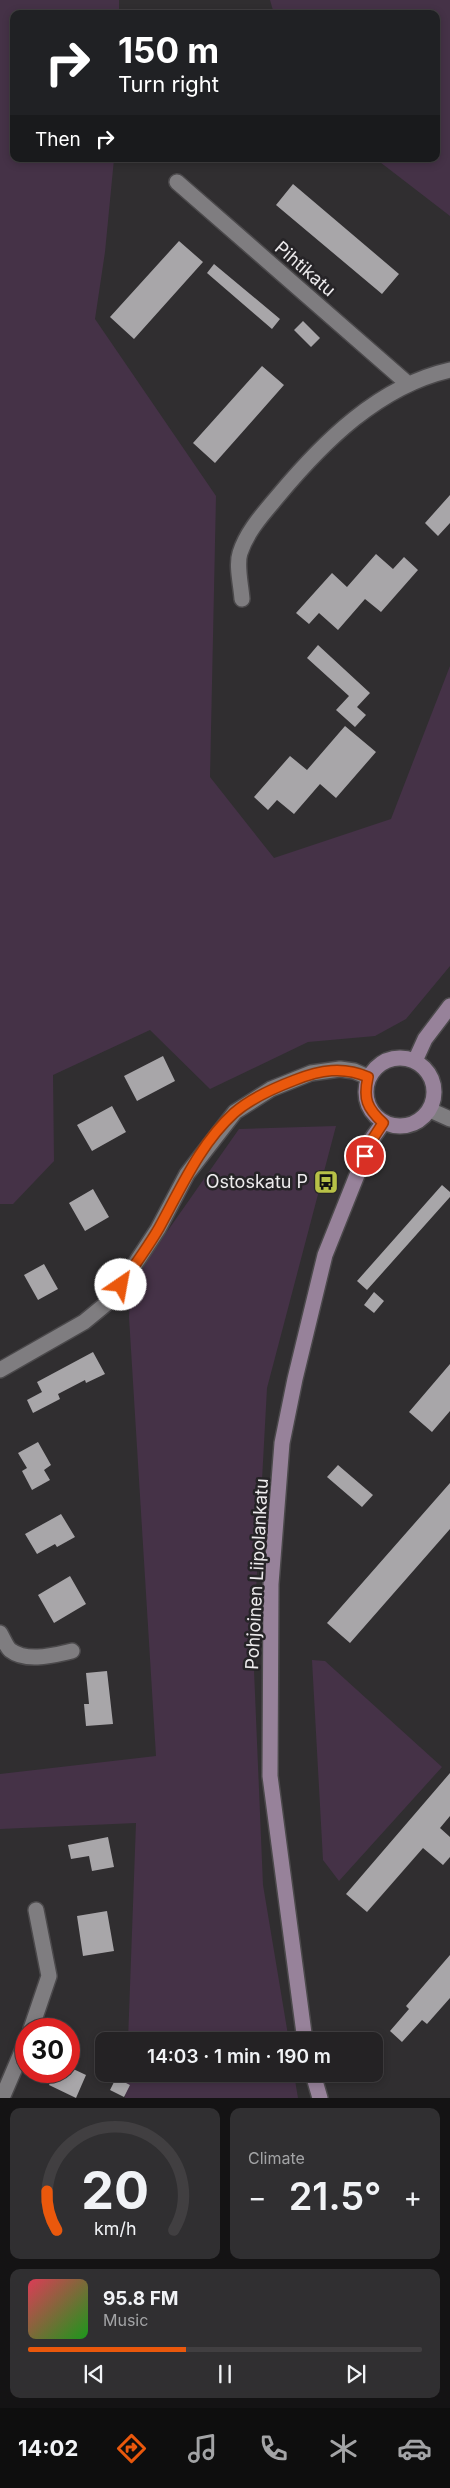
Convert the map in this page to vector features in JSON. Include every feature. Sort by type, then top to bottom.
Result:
[{"type":"street","name":"Pihtikatu","points":[[177,182],[407,384]]},
{"type":"street","points":[[242,598],[239,554],[252,527],[302,467],[354,417],[407,384],[450,370]]},
{"type":"street","points":[[416,1061],[425,1040],[450,1006]]},
{"type":"street","points":[[398,1058],[416,1061],[427,1071],[433,1082],[434,1098],[430,1110],[422,1119],[411,1125],[395,1127],[383,1123],[371,1112],[365,1092],[368,1077],[378,1065],[386,1060],[398,1058]]},
{"type":"street","points":[[0,1370],[84,1322],[112,1299],[158,1229],[187,1174],[235,1112],[271,1090],[311,1073],[340,1069],[354,1071],[368,1077]]},
{"type":"street","points":[[430,1110],[450,1119]]},
{"type":"street","name":"Pohjoinen Liipolankatu","points":[[304,2032],[270,1776],[272,1584],[282,1443],[325,1255],[372,1140],[383,1123]]},
{"type":"street","points":[[0,1633],[10,1650],[23,1656],[51,1656],[72,1651]]},
{"type":"street","points":[[35,2018],[49,1976],[36,1910]]},
{"type":"street","points":[[2,2098],[15,2068]]},
{"type":"street","points":[[316,2082],[320,2098]]},
{"type":"shaded area","points":[[0,0],[119,0],[119,10],[10,10],[10,162],[114,162],[105,252],[95,319],[216,496],[210,777],[274,858],[391,819],[450,666],[450,966],[406,1019],[375,1036],[308,1042],[210,1089],[150,1030],[53,1075],[54,1161],[13,1204],[0,1204]]},
{"type":"shaded area","points":[[270,0],[450,0],[450,216],[380,162],[440,162],[440,10],[273,10]]},
{"type":"shaded area","points":[[336,1126],[267,1388],[253,1646],[263,1885],[288,2032],[128,2032],[136,1823],[0,1829],[0,1774],[156,1756],[129,1317],[131,1283],[239,1129]]},
{"type":"shaded area","points":[[312,1660],[325,1661],[442,1767],[339,1881],[323,1860]]},
{"type":"shaded area","points":[[126,2082],[295,2082],[298,2098],[125,2098]]},
{"type":"building","points":[[293,184],[399,274],[382,294],[276,205]]},
{"type":"building","points":[[179,241],[203,262],[134,339],[110,317]]},
{"type":"building","points":[[214,264],[280,319],[272,329],[207,273]]},
{"type":"building","points":[[303,321],[320,338],[311,347],[294,330]]},
{"type":"building","points":[[262,366],[284,385],[215,463],[193,443]]},
{"type":"building","points":[[450,495],[450,523],[438,536],[425,523]]},
{"type":"building","points":[[376,554],[393,569],[404,557],[418,570],[381,612],[365,599],[338,630],[319,613],[309,624],[296,613],[332,573],[347,587]]},
{"type":"building","points":[[318,645],[370,693],[357,707],[366,715],[355,727],[336,710],[349,696],[307,658]]},
{"type":"building","points":[[345,726],[376,752],[336,798],[320,784],[294,814],[277,800],[268,810],[254,797],[290,756],[307,770]]},
{"type":"building","points":[[163,1056],[175,1081],[137,1101],[124,1076]]},
{"type":"building","points":[[112,1106],[126,1132],[92,1151],[77,1125]]},
{"type":"building","points":[[442,1185],[450,1192],[450,1197],[367,1290],[357,1281]]},
{"type":"building","points":[[93,1189],[109,1217],[85,1231],[69,1203]]},
{"type":"building","points":[[44,1264],[58,1289],[38,1300],[24,1275]]},
{"type":"building","points":[[374,1292],[384,1301],[374,1313],[364,1305]]},
{"type":"building","points":[[93,1352],[105,1374],[86,1383],[85,1380],[58,1394],[60,1399],[33,1413],[27,1400],[42,1392],[37,1382]]},
{"type":"building","points":[[450,1364],[450,1411],[432,1432],[409,1412]]},
{"type":"building","points":[[38,1442],[51,1465],[44,1470],[50,1480],[32,1490],[22,1471],[27,1468],[18,1453]]},
{"type":"building","points":[[338,1465],[373,1495],[362,1507],[327,1477]]},
{"type":"building","points":[[450,1483],[450,1529],[350,1643],[327,1623]]},
{"type":"building","points":[[61,1514],[75,1537],[57,1547],[55,1544],[37,1554],[25,1534]]},
{"type":"building","points":[[70,1576],[86,1604],[54,1623],[38,1595]]},
{"type":"building","points":[[107,1671],[113,1724],[86,1726],[84,1704],[89,1704],[86,1673]]},
{"type":"building","points":[[450,1773],[450,1816],[440,1828],[450,1837],[450,1857],[443,1865],[423,1848],[367,1912],[346,1894]]},
{"type":"building","points":[[108,1837],[114,1867],[92,1871],[89,1856],[71,1859],[68,1845]]},
{"type":"building","points":[[107,1911],[114,1951],[83,1956],[77,1916]]},
{"type":"building","points":[[450,1955],[450,1998],[427,2024],[422,2020],[402,2042],[390,2031],[409,2009],[406,2006]]},
{"type":"building","points":[[80,2072],[86,2075],[76,2098],[49,2085],[50,2083],[80,2083]]},
{"type":"building","points":[[114,2082],[124,2082],[130,2085],[124,2097],[110,2090]]},
{"type":"place","name":"Ostoskatu P","points":[[326,1182]]},
{"type":"route","points":[[121,1285],[158,1229],[187,1174],[211,1141],[235,1112],[271,1090],[311,1073],[340,1069],[354,1071],[368,1077],[365,1092],[371,1112],[383,1123],[372,1140],[365,1156]]}]
